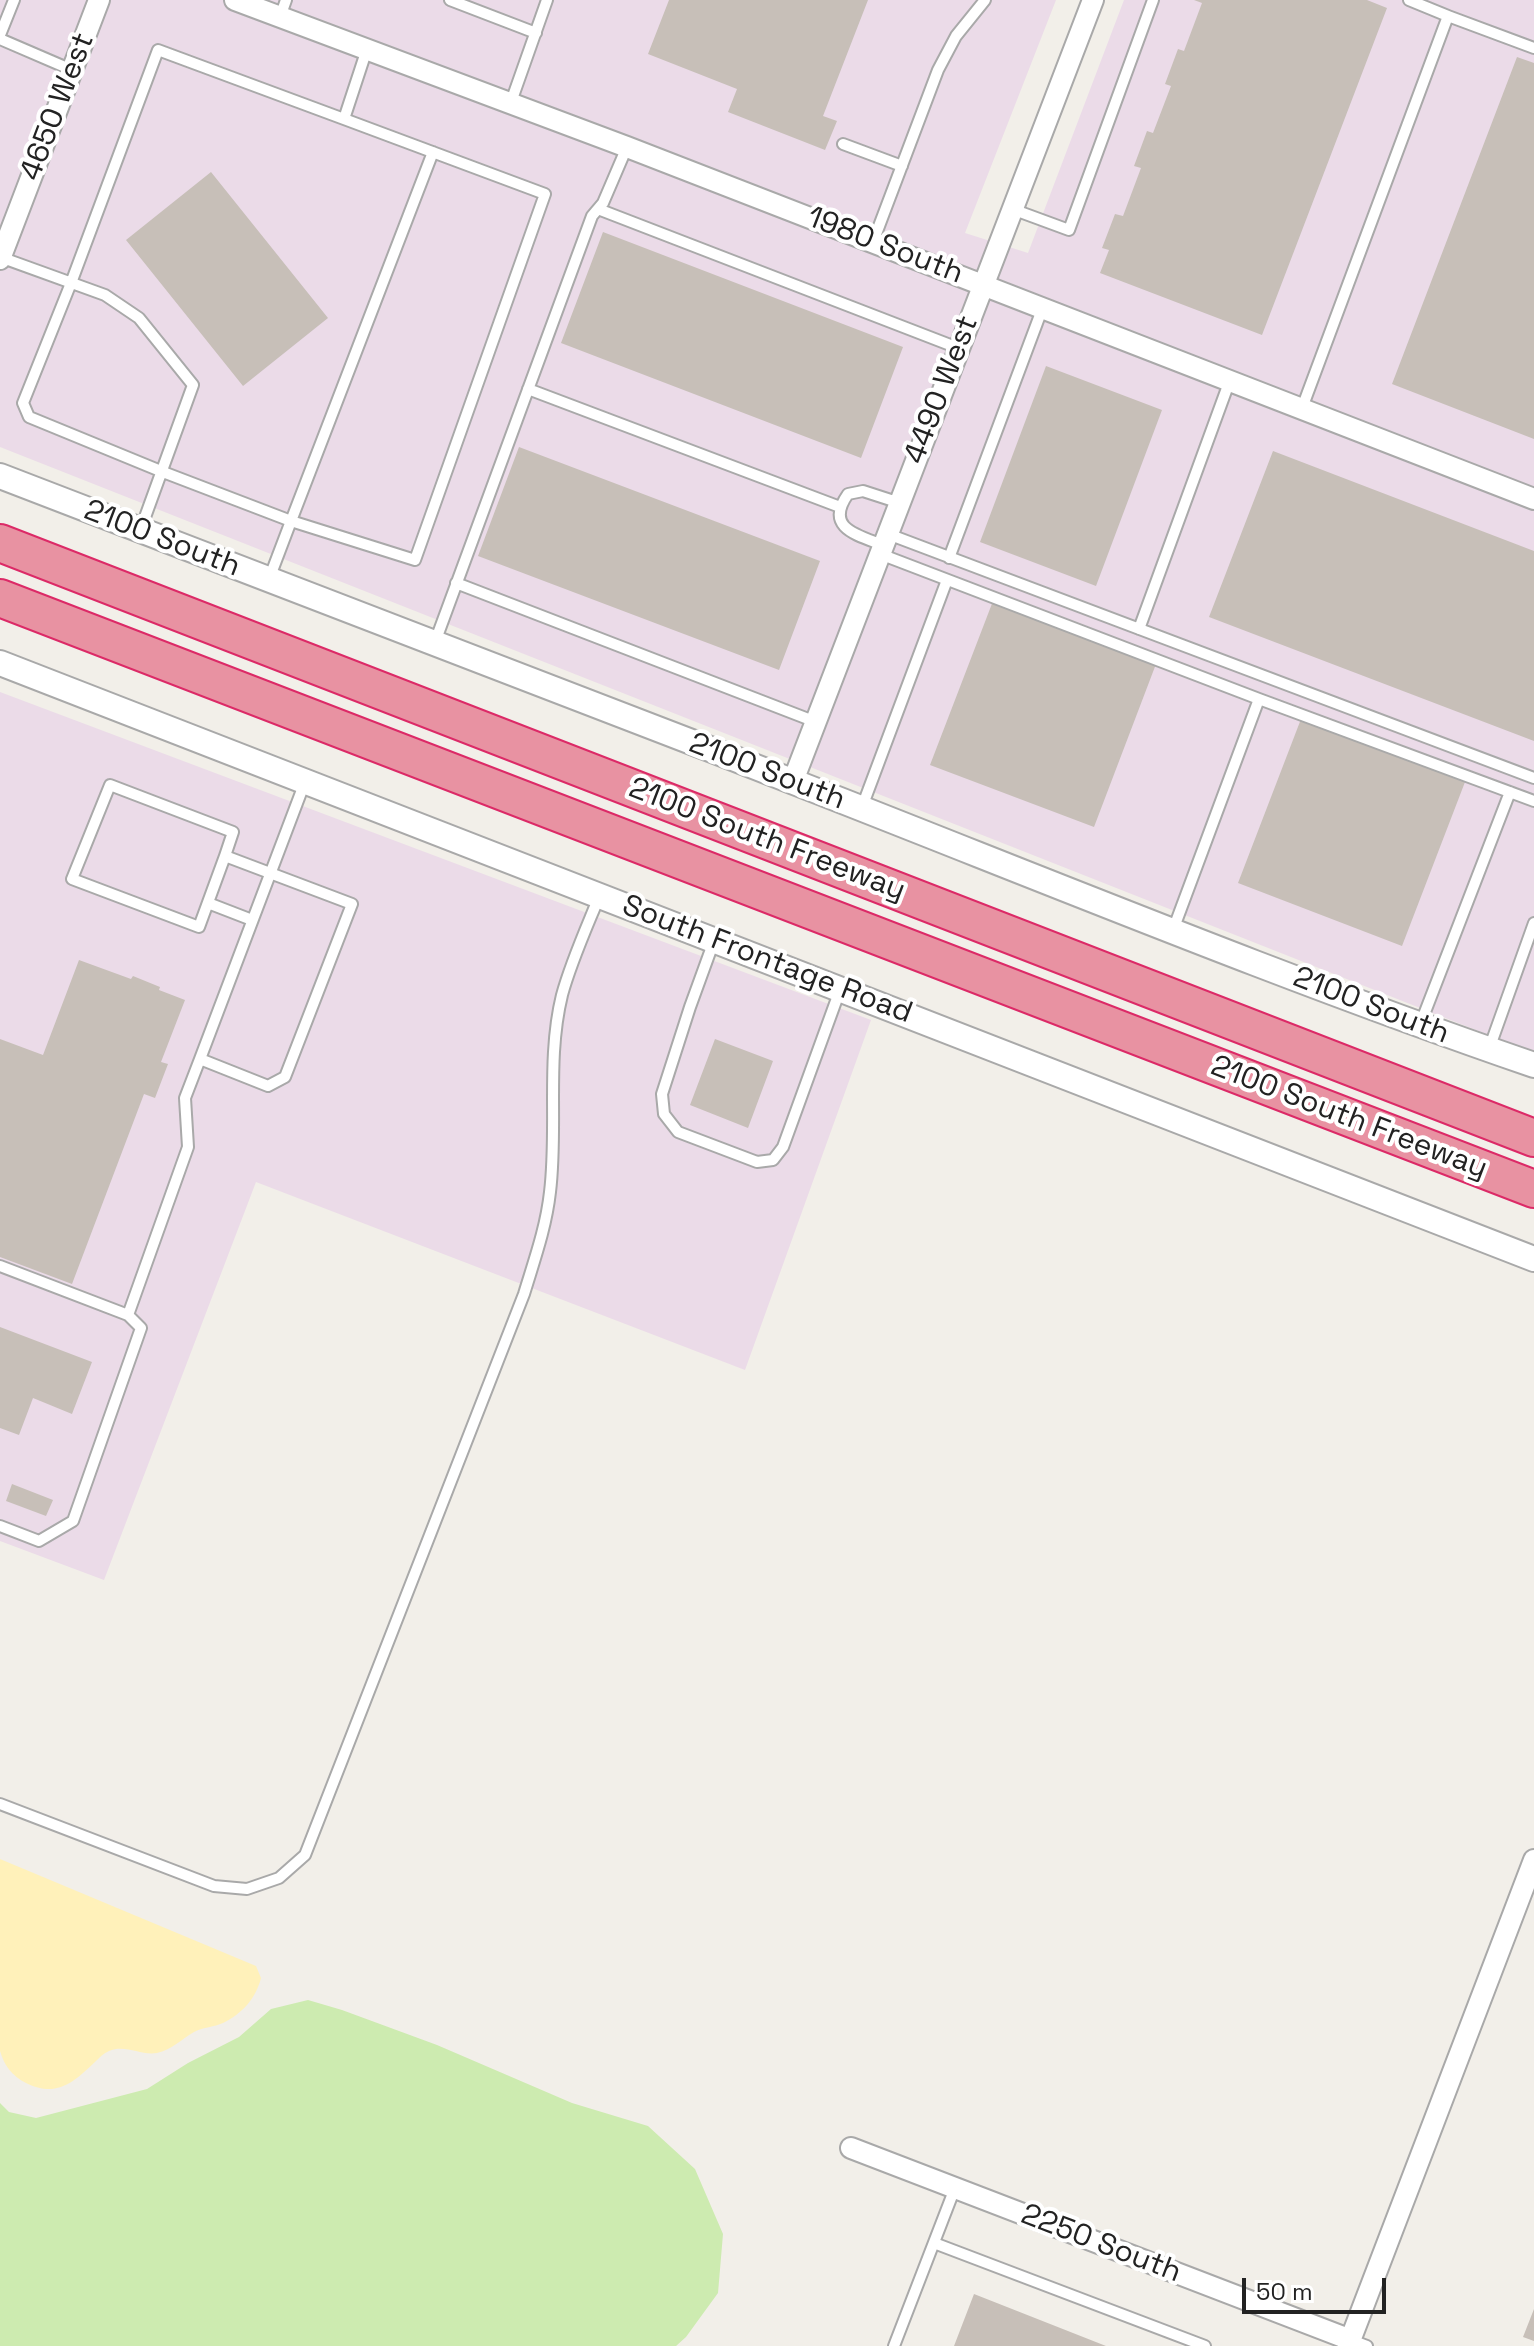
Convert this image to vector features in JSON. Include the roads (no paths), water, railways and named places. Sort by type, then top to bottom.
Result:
[{"type":"highway","name":"2100 South Freeway","points":[[0,543],[1534,1138]]},
{"type":"highway","name":"2100 South Freeway","points":[[0,598],[1534,1189]]},
{"type":"street","name":"4650 West","points":[[0,258],[99,0]]},
{"type":"street","name":"1980 South","points":[[235,0],[283,8],[367,49],[1043,307],[1534,499]]},
{"type":"street","name":"4490 West","points":[[793,781],[1093,0]]},
{"type":"street","name":"2100 South","points":[[0,476],[1420,1025],[1534,1065]]},
{"type":"street","name":"South Frontage Road","points":[[0,663],[1534,1259]]},
{"type":"street","points":[[1355,2344],[1534,1860]]},
{"type":"street","name":"2250 South","points":[[851,2148],[1355,2344]]},
{"type":"lane","points":[[14,0],[0,37],[72,70]]},
{"type":"lane","points":[[450,0],[536,33]]},
{"type":"lane","points":[[511,102],[547,0]]},
{"type":"lane","points":[[873,242],[938,70],[956,36],[985,0]]},
{"type":"lane","points":[[1012,209],[1069,230],[1153,0]]},
{"type":"lane","points":[[1409,0],[1534,48]]},
{"type":"lane","points":[[1302,408],[1448,16]]},
{"type":"lane","points":[[344,119],[367,49]]},
{"type":"lane","points":[[158,50],[344,119],[545,194],[415,560],[291,521],[163,472],[29,417],[23,403],[158,50]]},
{"type":"lane","points":[[843,144],[902,166]]},
{"type":"lane","points":[[434,643],[592,216],[603,203],[627,147]]},
{"type":"lane","points":[[269,579],[433,152]]},
{"type":"lane","points":[[598,209],[958,348]]},
{"type":"lane","points":[[0,258],[105,295],[139,318],[193,385],[140,531]]},
{"type":"lane","points":[[949,558],[1043,307]]},
{"type":"lane","points":[[1139,629],[1230,380]]},
{"type":"lane","points":[[528,389],[840,507]]},
{"type":"lane","points":[[900,503],[856,491],[848,494],[840,507],[839,518],[851,532],[883,544],[949,558],[1534,778]]},
{"type":"lane","points":[[883,544],[947,580],[1534,801]]},
{"type":"lane","points":[[861,808],[947,580]]},
{"type":"lane","points":[[456,583],[816,722]]},
{"type":"lane","points":[[1173,930],[1259,699]]},
{"type":"lane","points":[[128,1315],[188,1147],[185,1098],[305,782]]},
{"type":"lane","points":[[110,785],[233,832],[225,856],[199,927],[72,879],[110,785]]},
{"type":"lane","points":[[1420,1025],[1510,792]]},
{"type":"lane","points":[[200,1059],[268,1086],[285,1077],[352,904],[225,856]]},
{"type":"lane","points":[[0,1804],[214,1886],[247,1889],[279,1878],[305,1855],[524,1294],[542,1236],[550,1193],[553,1075],[558,1022],[563,994],[600,895]]},
{"type":"lane","points":[[208,903],[252,920]]},
{"type":"lane","points":[[1489,1049],[1534,923]]},
{"type":"lane","points":[[715,940],[662,1094],[664,1114],[678,1132],[757,1162],[773,1160],[783,1147],[840,989]]},
{"type":"lane","points":[[0,1266],[128,1315],[141,1328],[73,1521],[39,1541],[0,1526]]},
{"type":"lane","points":[[894,2346],[955,2188]]},
{"type":"lane","points":[[934,2243],[1205,2346]]}]
